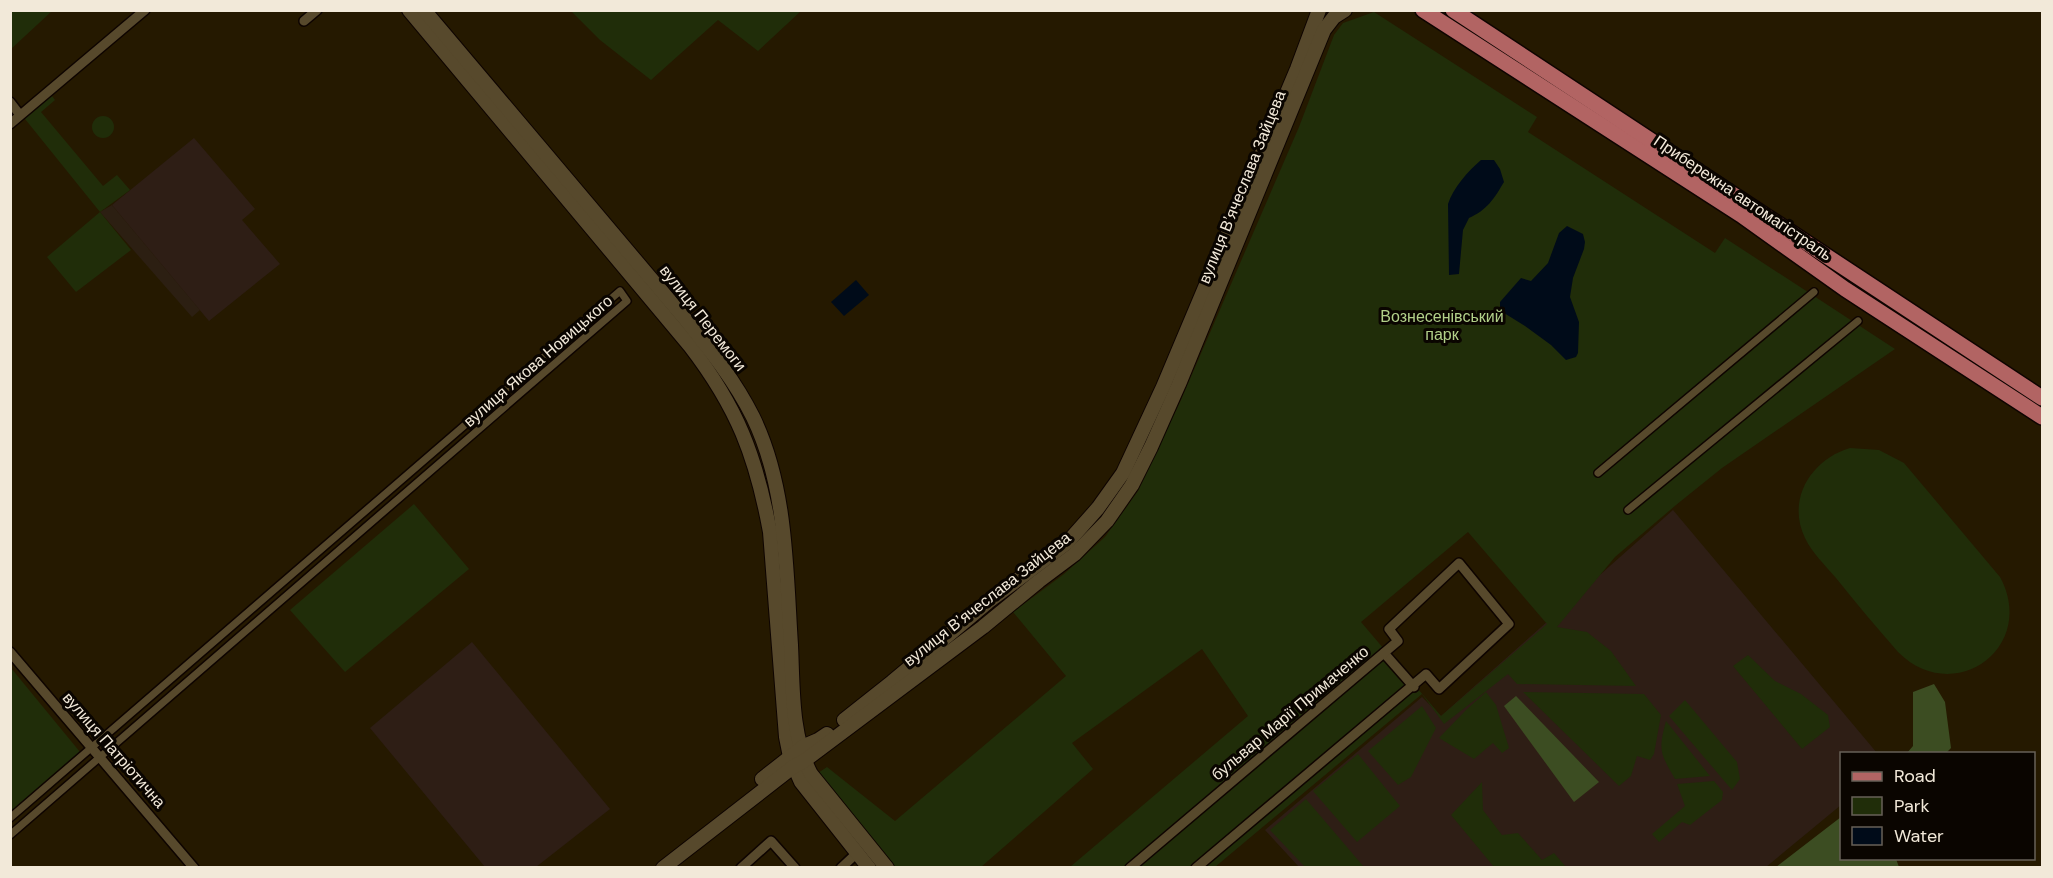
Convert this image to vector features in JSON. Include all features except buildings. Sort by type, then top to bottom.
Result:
[{"type":"main road","name":"вулиця Перемоги","points":[[409,10],[690,345],[713,375],[734,412],[758,477],[770,532],[786,737],[797,758],[887,867]]},
{"type":"main road","name":"вулиця Перемоги","points":[[424,10],[686,320],[723,366],[748,408],[773,469],[780,505],[797,758],[801,782],[869,867]]},
{"type":"main road","name":"вулиця Вʼячеслава Зайцева","points":[[672,865],[818,740],[988,602],[1067,543],[1098,508],[1123,473],[1143,435],[1297,69],[1319,10]]},
{"type":"main road","name":"вулиця Вʼячеслава Зайцева","points":[[655,867],[797,758],[983,627],[1075,554],[1107,521],[1132,484],[1155,436],[1324,30],[1334,17],[1345,10]]},
{"type":"main road","name":"Прибережна автомагістраль","points":[[1423,10],[1740,215],[1845,290],[2043,417]]},
{"type":"main road","name":"Прибережна автомагістраль","points":[[1453,10],[2043,398]]},
{"type":"main road","points":[[1898,322],[1906,322],[1910,309]]},
{"type":"main road","points":[[1921,338],[1916,328],[1919,322],[1925,319]]},
{"type":"main road","points":[[734,412],[744,413],[748,408]]},
{"type":"main road","points":[[745,438],[750,429],[760,433]]},
{"type":"street","points":[[10,124],[145,10]]},
{"type":"street","points":[[304,21],[317,10]]},
{"type":"street","points":[[10,102],[20,115]]},
{"type":"street","name":"вулиця Якова Новицького","points":[[10,818],[620,291],[627,301],[100,756],[51,801],[10,834]]},
{"type":"street","points":[[1598,473],[1814,292]]},
{"type":"street","points":[[1628,510],[1858,321]]},
{"type":"street","points":[[1196,867],[1414,687],[1426,674],[1439,689],[1509,624],[1459,563],[1389,629],[1398,641],[1384,653]]},
{"type":"street","name":"вулиця Патріотична","points":[[10,652],[194,867]]},
{"type":"street","name":"бульвар Марії Примаченко","points":[[1130,867],[1384,653],[1414,687]]},
{"type":"street","points":[[741,867],[771,841],[795,867]]},
{"type":"street","points":[[841,867],[857,854]]},
{"type":"shaded area","points":[[194,138],[255,209],[242,220],[280,264],[209,321],[112,205]]},
{"type":"shaded area","points":[[112,205],[200,310],[192,317],[100,212]]},
{"type":"shaded area","points":[[1673,510],[1876,752],[1840,752],[1840,806],[1766,867],[1299,867],[1265,830],[1422,697],[1441,716]]},
{"type":"shaded area","points":[[472,642],[610,809],[536,867],[485,867],[370,728]]},
{"type":"green space","points":[[11,10],[52,10],[52,11],[11,49]]},
{"type":"green space","points":[[571,11],[801,11],[758,51],[718,20],[651,80],[600,40]]},
{"type":"green space","name":"Вознесенівський парк","points":[[1374,12],[1537,117],[1528,132],[1715,253],[1725,238],[1895,349],[1722,468],[1676,505],[1615,557],[1557,627],[1587,632],[1611,651],[1636,686],[1517,684],[1508,674],[1444,724],[1422,694],[1215,867],[1070,867],[1248,716],[1202,649],[1072,743],[1093,769],[981,867],[893,867],[815,775],[827,767],[895,821],[1066,676],[1013,612],[1064,574],[1105,537],[1138,491],[1180,402],[1299,127],[1334,35],[1343,23]],"holes":[[[1468,532],[1547,624],[1441,716],[1361,622]]]},
{"type":"green space","points":[[49,92],[55,100],[41,112],[103,186],[117,175],[130,190],[100,212],[21,114]]},
{"type":"green space","points":[[99,116],[107,116],[114,123],[114,131],[107,138],[99,138],[92,131],[92,123]]},
{"type":"green space","points":[[100,212],[131,250],[76,292],[47,257]]},
{"type":"green space","points":[[1850,448],[1879,450],[1904,463],[2000,577],[2009,603],[2008,626],[1999,646],[1984,662],[1965,671],[1943,674],[1920,668],[1898,652],[1808,543],[1800,523],[1799,509],[1806,482],[1824,461]]},
{"type":"green space","points":[[414,504],[469,569],[345,672],[290,610]]},
{"type":"green space","points":[[1748,655],[1775,681],[1801,694],[1828,715],[1830,727],[1802,749],[1733,666]]},
{"type":"green space","points":[[11,668],[80,752],[10,812]]},
{"type":"green space","points":[[1934,684],[1945,702],[1951,748],[1947,752],[1908,752],[1913,746],[1913,692]]},
{"type":"green space","points":[[1486,692],[1496,705],[1509,748],[1502,753],[1493,743],[1474,759],[1439,738]]},
{"type":"green space","points":[[1523,692],[1644,694],[1661,715],[1654,754],[1650,760],[1637,756],[1631,776],[1619,786]]},
{"type":"green space","points":[[1516,696],[1599,782],[1574,802],[1504,706]]},
{"type":"green space","points":[[1685,700],[1737,762],[1740,779],[1732,790],[1669,716]]},
{"type":"green space","points":[[1422,706],[1436,728],[1411,777],[1398,785],[1368,751]]},
{"type":"green space","points":[[1666,721],[1710,776],[1675,779],[1663,757],[1661,746]]},
{"type":"green space","points":[[1358,754],[1400,806],[1357,842],[1313,791]]},
{"type":"green space","points":[[1714,781],[1723,792],[1722,800],[1690,825],[1682,822],[1659,842],[1652,834],[1685,806],[1677,784]]},
{"type":"green space","points":[[1482,782],[1483,810],[1502,835],[1518,833],[1542,860],[1554,853],[1566,867],[1494,867],[1451,815]]},
{"type":"green space","points":[[1306,799],[1364,867],[1305,867],[1270,830]]},
{"type":"green space","points":[[1840,818],[1840,860],[1896,860],[1899,867],[1776,867]]},
{"type":"water","points":[[1481,160],[1494,160],[1504,182],[1489,203],[1469,218],[1463,230],[1459,274],[1449,275],[1448,204],[1462,180]]},
{"type":"water","points":[[1567,226],[1583,234],[1585,242],[1573,278],[1570,297],[1579,322],[1578,353],[1576,357],[1566,360],[1551,345],[1504,313],[1500,308],[1500,302],[1521,278],[1531,281],[1548,263],[1559,233]]},
{"type":"water","points":[[856,280],[869,295],[844,316],[831,302]]}]
